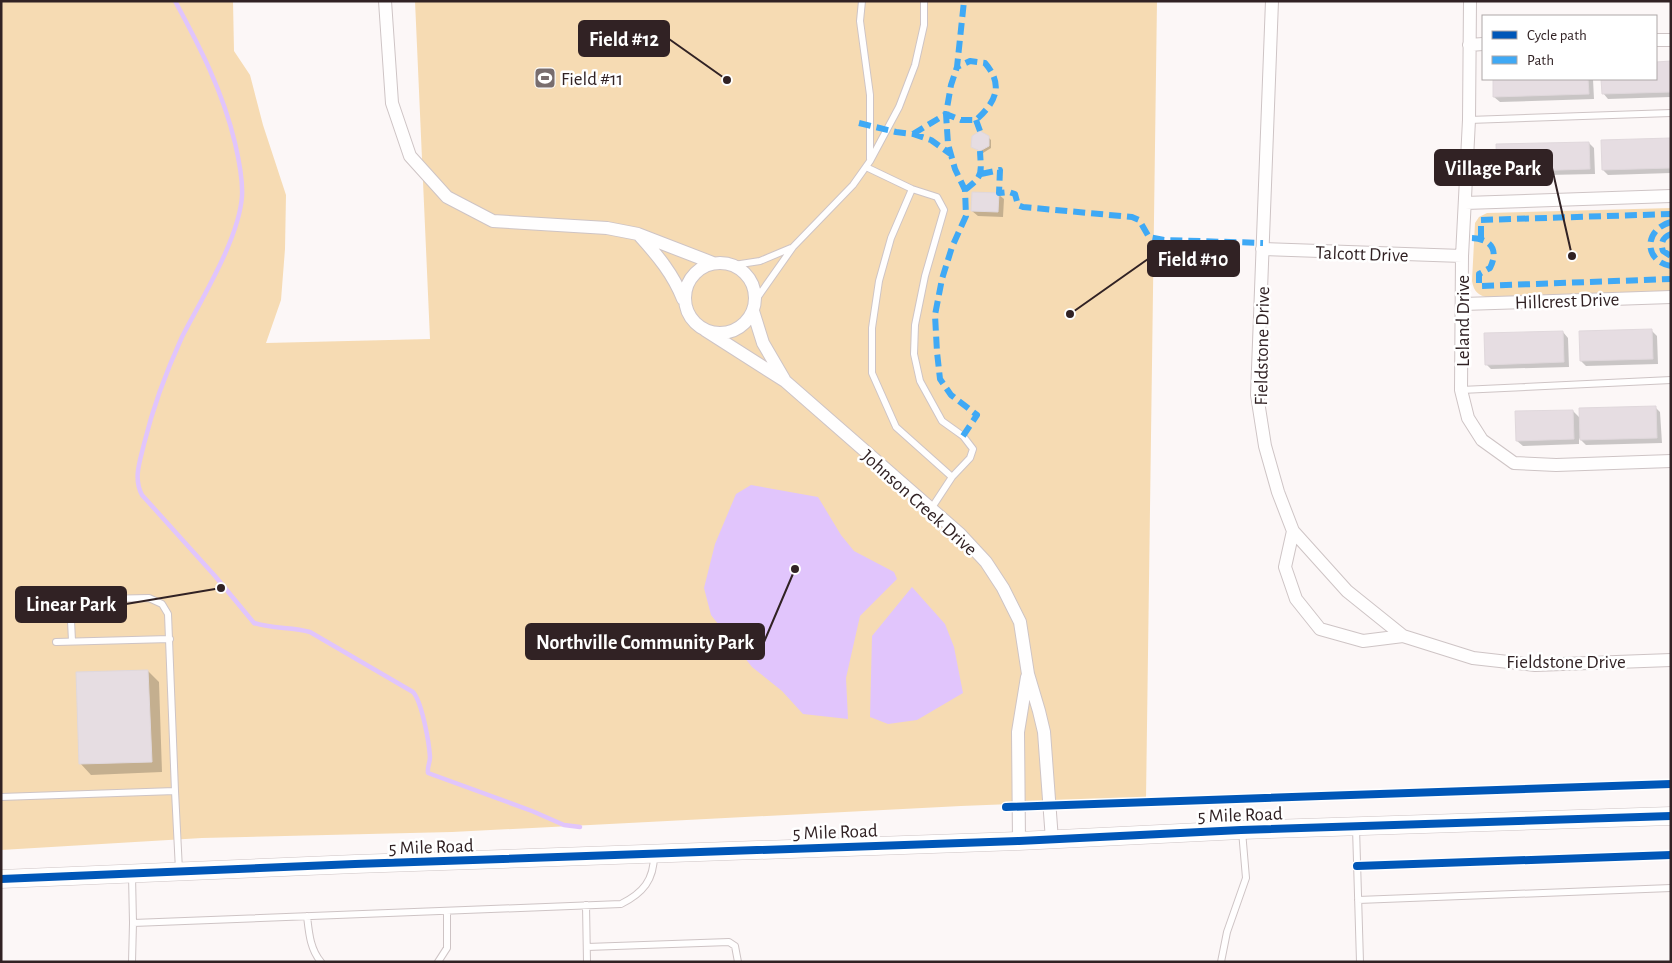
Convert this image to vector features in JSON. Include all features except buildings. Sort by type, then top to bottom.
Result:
[{"type":"street","points":[[385,1],[392,103],[410,156],[447,197],[493,221],[607,228],[638,234],[713,263]]},
{"type":"street","name":"Fieldstone Drive","points":[[1272,1],[1257,395],[1265,446],[1278,492],[1293,531],[1347,591],[1403,636],[1473,658],[1535,665],[1671,660]]},
{"type":"street","name":"Leland Drive","points":[[1470,1],[1469,120],[1462,256],[1461,390],[1468,418],[1482,440],[1514,462],[1556,465],[1671,461]]},
{"type":"street","points":[[1657,40],[1671,40]]},
{"type":"street","points":[[1469,45],[1482,44]]},
{"type":"street","points":[[1465,203],[1671,196]]},
{"type":"street","points":[[638,234],[662,261],[677,284],[684,304],[692,319],[705,330],[716,333],[733,331],[747,321],[754,306],[755,290],[744,271],[724,262],[713,263],[698,270],[687,282],[684,304]]},
{"type":"street","name":"Talcott Drive","points":[[1262,249],[1462,256]]},
{"type":"street","name":"Hillcrest Drive","points":[[1463,304],[1671,297]]},
{"type":"street","name":"Johnson Creek Drive","points":[[754,306],[764,343],[785,381]]},
{"type":"street","name":"Johnson Creek Drive","points":[[705,330],[785,381],[960,534],[986,562],[1003,588],[1020,622],[1028,674],[1040,711],[1044,732],[1052,840]]},
{"type":"street","points":[[1293,531],[1285,567],[1296,598],[1320,629],[1363,641],[1403,636]]},
{"type":"street","name":"Johnson Creek Drive","points":[[1019,841],[1018,732],[1028,674]]},
{"type":"street","name":"5 Mile Road","points":[[1,879],[1052,840],[1241,830],[1671,816]]},
{"type":"lane","points":[[862,1],[860,22],[870,95],[870,161]]},
{"type":"lane","points":[[754,306],[793,247],[853,185],[870,161],[899,107],[915,65],[924,25],[924,1]]},
{"type":"lane","points":[[1469,120],[1671,113]]},
{"type":"lane","points":[[866,168],[912,189],[937,197],[944,210],[925,276],[915,325],[914,354],[920,381],[942,421],[964,436],[973,449],[970,458],[952,477],[932,509]]},
{"type":"lane","points":[[912,189],[891,238],[879,280],[872,328],[872,373],[896,427],[952,477]]},
{"type":"lane","points":[[734,265],[760,261],[793,247]]},
{"type":"lane","points":[[1461,390],[1671,380]]},
{"type":"lane","points":[[54,600],[149,598],[162,604],[168,614],[180,872]]},
{"type":"lane","points":[[70,600],[72,641]]},
{"type":"lane","points":[[56,642],[170,639]]},
{"type":"lane","points":[[1,797],[175,791]]},
{"type":"lane","points":[[1356,826],[1360,962]]},
{"type":"lane","points":[[1221,962],[1227,932],[1246,878],[1241,830]]},
{"type":"lane","points":[[133,923],[621,904],[634,898],[648,882],[654,868],[654,854]]},
{"type":"lane","points":[[132,874],[132,962]]},
{"type":"lane","points":[[1358,900],[1671,888]]},
{"type":"lane","points":[[586,905],[587,962]]},
{"type":"lane","points":[[438,962],[447,948],[447,911]]},
{"type":"lane","points":[[307,916],[310,939],[315,955],[321,962]]},
{"type":"lane","points":[[587,947],[729,942],[735,946],[738,962]]},
{"type":"shaded area","points":[[1,1],[233,1],[234,51],[250,75],[263,125],[286,195],[285,249],[281,300],[266,343],[430,339],[415,1],[1157,1],[1146,799],[961,806],[452,832],[202,838],[1,850]]},
{"type":"shaded area","points":[[1671,208],[1671,291],[1489,298],[1479,294],[1474,288],[1472,281],[1475,223],[1479,217],[1487,213]]},
{"type":"shaded area","points":[[751,485],[818,497],[841,535],[854,551],[894,572],[897,579],[860,616],[846,678],[848,719],[803,714],[782,691],[752,667],[711,615],[704,588],[715,544],[736,494]]},
{"type":"shaded area","points":[[912,587],[945,624],[954,647],[963,693],[917,720],[888,724],[870,717],[872,636]]},
{"type":"waterway","points":[[175,1],[202,53],[224,106],[239,162],[242,196],[234,231],[227,249],[182,337],[165,376],[138,470],[139,489],[142,495],[215,576],[254,623],[310,632],[413,692],[419,704],[427,732],[430,757],[428,773],[532,811],[564,825],[580,827]]},
{"type":"marked path","points":[[963,436],[977,415],[951,395],[940,379],[935,315],[942,279],[952,247],[966,216],[965,190],[955,169],[948,144],[946,114],[951,85],[957,67],[964,1]]},
{"type":"marked path","points":[[913,134],[946,114],[961,120],[976,120],[989,107],[993,100],[996,86],[991,71],[985,63],[970,61],[957,67]]},
{"type":"marked path","points":[[976,120],[980,131]]},
{"type":"marked path","points":[[859,123],[913,134],[931,140],[952,155]]},
{"type":"marked path","points":[[965,190],[976,181],[980,173],[980,151]]},
{"type":"marked path","points":[[981,174],[1000,170],[999,193],[1009,192],[1015,194],[1018,205],[1023,207],[1132,217],[1139,220],[1149,237],[1164,240],[1263,243]]},
{"type":"marked path","points":[[1481,238],[1481,220],[1671,214]]},
{"type":"marked path","points":[[1671,222],[1656,231],[1650,245],[1655,258],[1671,266]]},
{"type":"marked path","points":[[1671,234],[1662,243],[1663,251],[1671,256]]},
{"type":"marked path","points":[[1472,238],[1488,243],[1492,247],[1494,256],[1490,268],[1479,274],[1479,286],[1671,279]]},
{"type":"cycle path","points":[[1006,807],[1671,784]]},
{"type":"cycle path","points":[[1,879],[355,864],[1019,841],[1241,830],[1671,816]]},
{"type":"cycle path","points":[[1357,866],[1671,855]]},
{"type":"place","name":"Field #11","points":[[545,78]]},
{"type":"place","name":"Field #12","points":[[727,80]]},
{"type":"place","name":"Village Park","points":[[1572,256]]},
{"type":"place","name":"Field #10","points":[[1070,314]]},
{"type":"place","name":"Northville Community Park","points":[[795,569]]},
{"type":"place","name":"Linear Park","points":[[221,588]]}]
